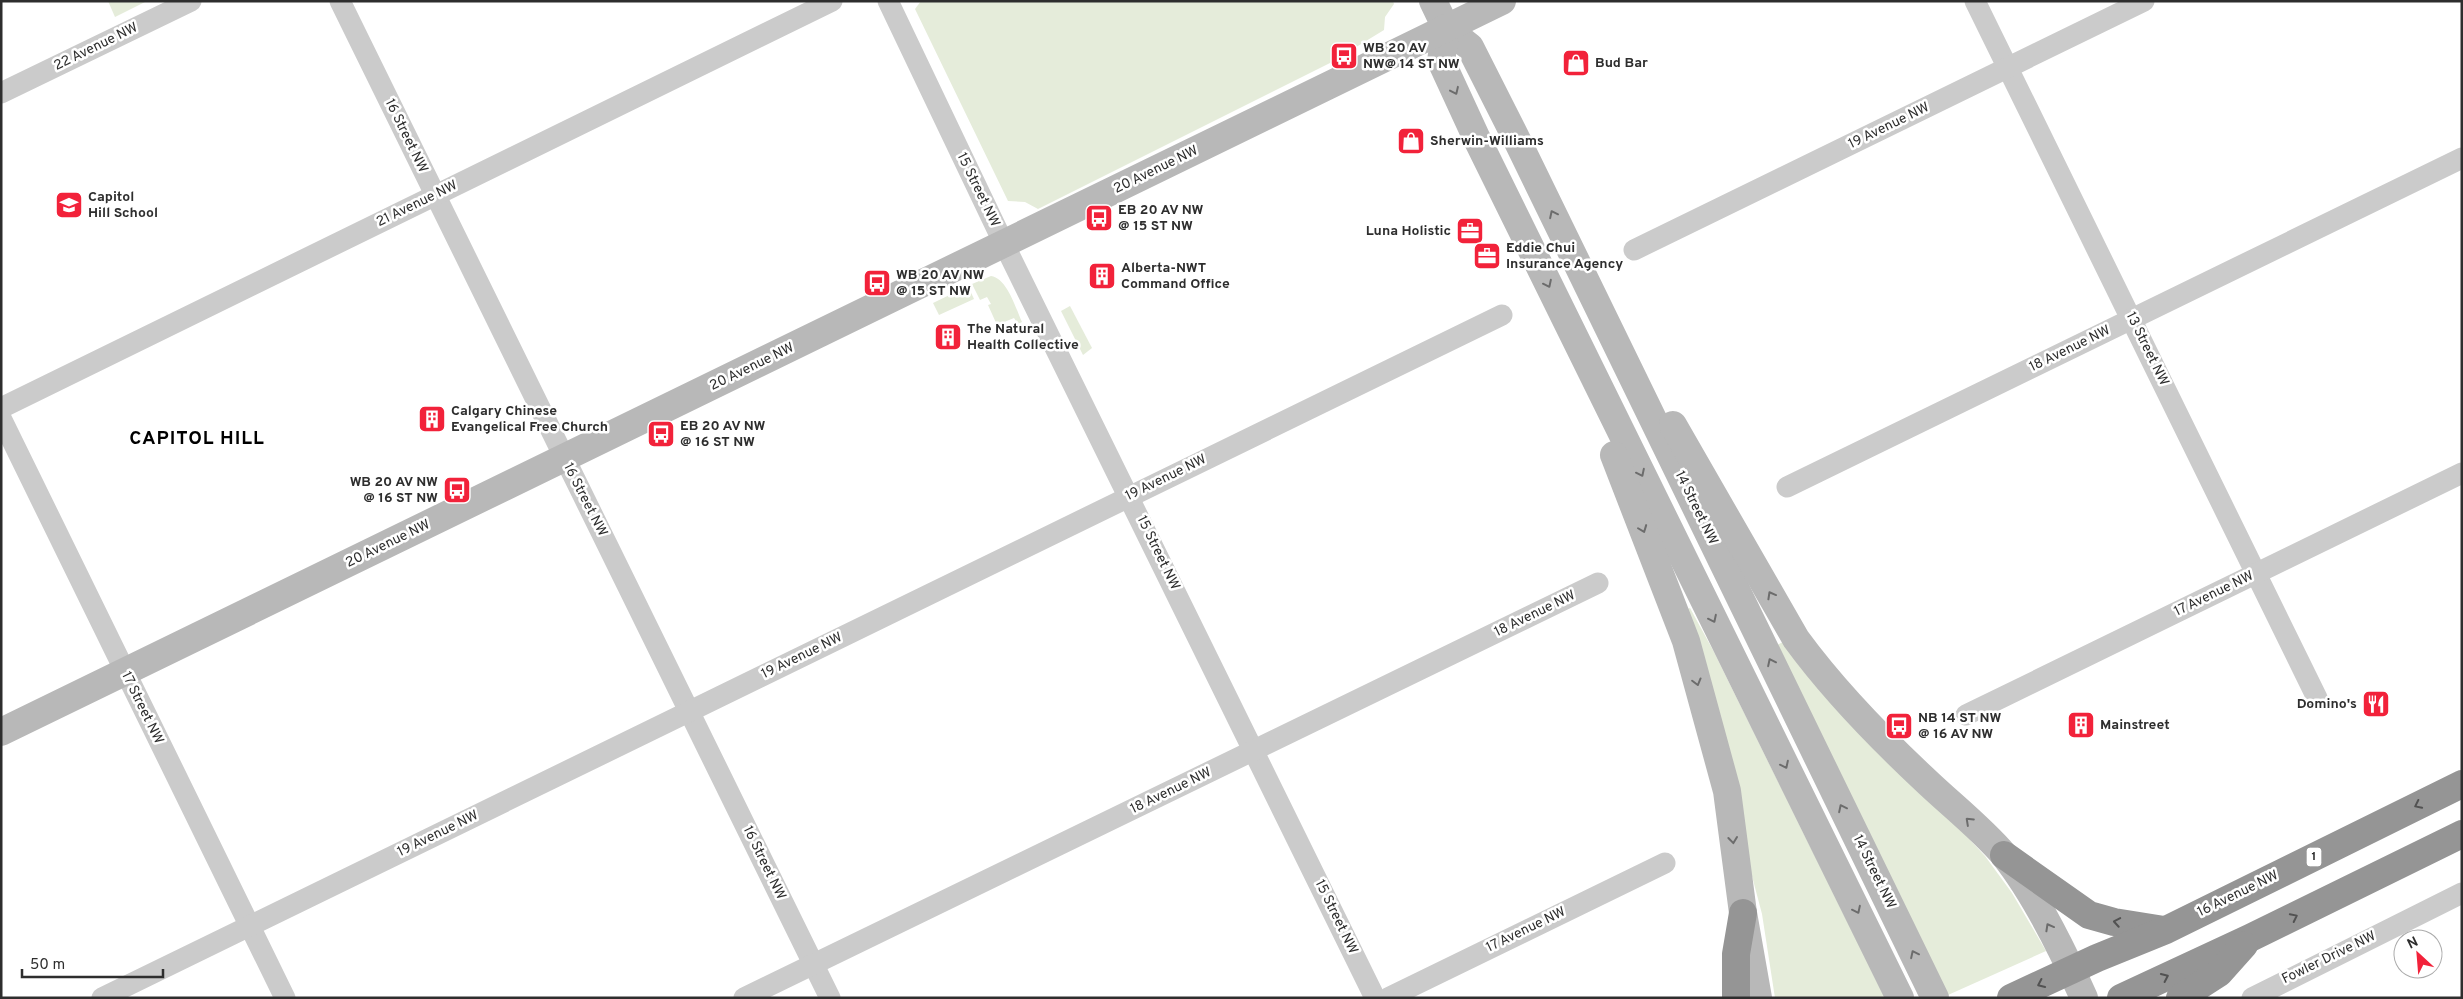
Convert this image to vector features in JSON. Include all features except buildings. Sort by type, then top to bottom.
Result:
[{"type":"highway","name":"16 Avenue NW","points":[[2011,998],[2071,970],[2166,930],[2462,784]]},
{"type":"highway","points":[[2121,998],[2250,938],[2462,834]]},
{"type":"highway","points":[[2004,856],[2089,915],[2114,922],[2166,930]]},
{"type":"highway","points":[[1736,998],[1736,954],[1743,913]]},
{"type":"highway","points":[[2180,998],[2220,973],[2250,938]]},
{"type":"main road","name":"14 Street NW","points":[[1433,1],[1446,28],[1470,47],[1935,998]]},
{"type":"main road","name":"20 Avenue NW","points":[[1,732],[1502,1]]},
{"type":"main road","points":[[1446,28],[1441,61],[1573,335],[1900,998]]},
{"type":"main road","points":[[1605,321],[1685,442],[1796,639],[1816,667],[1875,734],[2004,856],[2038,907],[2084,998]]},
{"type":"main road","points":[[1573,335],[1599,415],[1686,641],[1727,791],[1743,913],[1758,998]]},
{"type":"street","name":"22 Avenue NW","points":[[1,93],[191,1]]},
{"type":"street","name":"16 Street NW","points":[[340,1],[830,998]]},
{"type":"street","name":"21 Avenue NW","points":[[1,408],[832,1]]},
{"type":"street","name":"15 Street NW","points":[[888,1],[1004,244],[1376,998]]},
{"type":"street","name":"13 Street NW","points":[[1975,1],[2317,698]]},
{"type":"street","name":"19 Avenue NW","points":[[1634,250],[2144,1]]},
{"type":"street","name":"18 Avenue NW","points":[[1787,487],[2462,158]]},
{"type":"street","name":"19 Avenue NW","points":[[102,998],[1502,315]]},
{"type":"street","name":"17 Street NW","points":[[1,418],[285,998]]},
{"type":"street","name":"17 Avenue NW","points":[[1966,715],[2462,473]]},
{"type":"street","name":"18 Avenue NW","points":[[744,998],[1598,583]]},
{"type":"street","name":"17 Avenue NW","points":[[1388,998],[1665,863]]},
{"type":"street","name":"Fowler Drive NW","points":[[2252,998],[2462,893]]},
{"type":"green space","points":[[108,1],[147,1],[115,17]]},
{"type":"green space","points":[[921,1],[1393,1],[1394,4],[1385,17],[1384,30],[1330,63],[1038,209],[1025,202],[1008,201],[915,9]]},
{"type":"green space","points":[[991,276],[1002,282],[1014,302],[1022,322],[1018,324],[1014,318],[997,325],[988,305],[991,304],[987,297],[980,300],[972,284]]},
{"type":"green space","points":[[968,286],[974,299],[939,315],[933,303]]},
{"type":"green space","points":[[1070,306],[1092,348],[1083,355],[1061,311]]},
{"type":"green space","points":[[1690,608],[1714,652],[1885,998],[1775,998],[1762,914],[1682,611]]},
{"type":"green space","points":[[1785,641],[1985,856],[2012,893],[2046,951],[1948,995],[1777,645]]},
{"type":"place","name":"WB 20 AV NW@ 14 ST NW","points":[[1344,56]]},
{"type":"place","name":"Bud Bar","points":[[1576,63]]},
{"type":"place","name":"Sherwin-Williams","points":[[1411,141]]},
{"type":"place","name":"Capitol Hill School","points":[[69,205]]},
{"type":"place","name":"EB 20 AV NW @ 15 ST NW","points":[[1099,218]]},
{"type":"place","name":"Luna Holistic","points":[[1470,231]]},
{"type":"place","name":"Eddie Chui Insurance Agency","points":[[1487,256]]},
{"type":"place","name":"Alberta-NWT Command Office","points":[[1102,276]]},
{"type":"place","name":"WB 20 AV NW @ 15 ST NW","points":[[877,283]]},
{"type":"place","name":"The Natural Health Collective","points":[[948,337]]},
{"type":"place","name":"Calgary Chinese Evangelical Free Church","points":[[432,419]]},
{"type":"place","name":"EB 20 AV NW @ 16 ST NW","points":[[661,434]]},
{"type":"place","name":"WB 20 AV NW @ 16 ST NW","points":[[457,490]]},
{"type":"place","name":"Domino's","points":[[2376,704]]},
{"type":"place","name":"Mainstreet","points":[[2081,725]]},
{"type":"place","name":"NB 14 ST NW @ 16 AV NW","points":[[1899,726]]},
{"type":"district","name":"CAPITOL HILL","points":[[197,439]]}]
